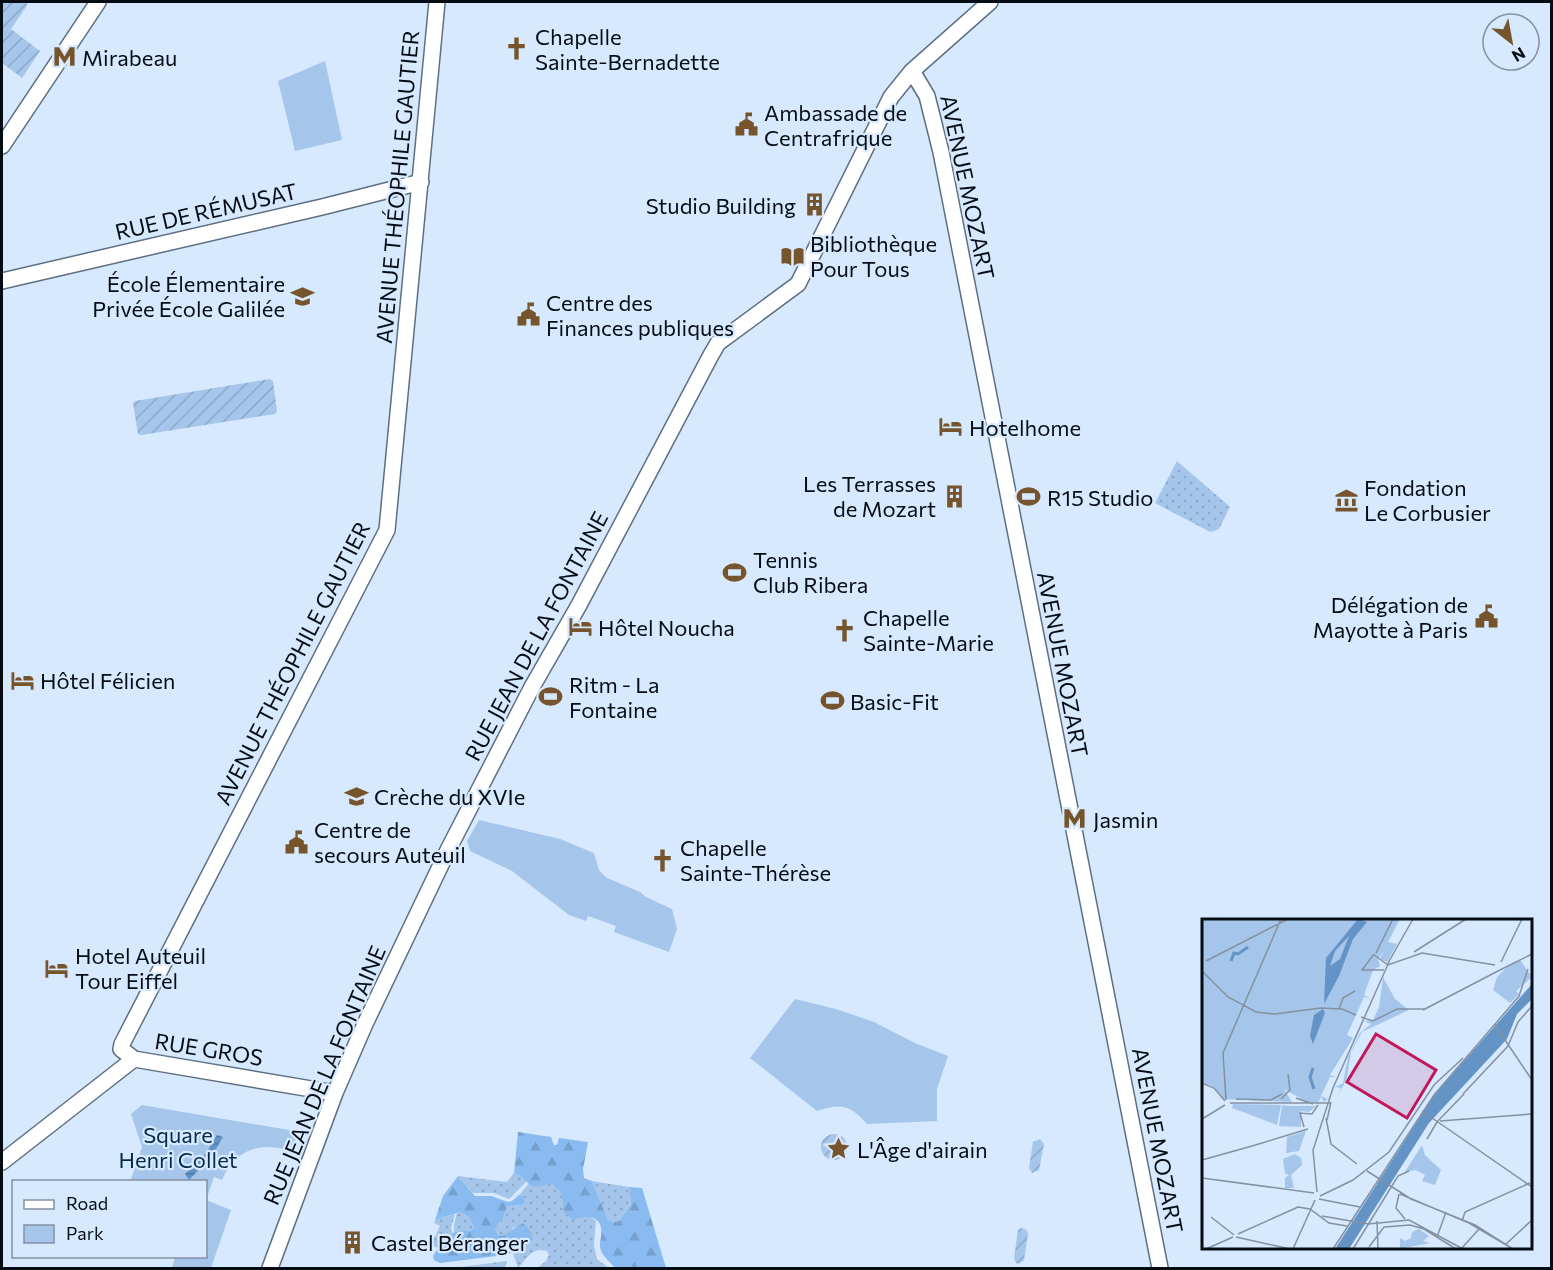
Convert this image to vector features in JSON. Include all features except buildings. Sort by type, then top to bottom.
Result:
[{"type":"street","points":[[2,146],[98,2]]},
{"type":"street","name":"AVENUE THÉOPHILE GAUTIER","points":[[134,1059],[121,1049],[122,1044],[387,530],[438,2]]},
{"type":"street","name":"RUE JEAN DE LA FONTAINE","points":[[270,1269],[335,1093],[365,1024],[448,850],[532,687],[579,605],[711,355],[718,343],[798,284],[891,97],[912,71],[990,2]]},
{"type":"street","name":"AVENUE MOZART","points":[[912,71],[927,96],[943,163],[1160,1269]]},
{"type":"street","name":"RUE DE RÉMUSAT","points":[[2,281],[421,182]]},
{"type":"street","name":"RUE GROS","points":[[2,1162],[134,1059],[335,1093]]},
{"type":"green space","points":[[2,2],[28,4],[11,29],[40,51],[22,78],[2,63]]},
{"type":"green space","points":[[325,61],[342,140],[295,151],[278,81]]},
{"type":"green space","points":[[270,379],[273,381],[277,411],[275,414],[138,434],[133,403],[135,401]]},
{"type":"green space","points":[[1177,461],[1230,507],[1219,529],[1210,532],[1155,503]]},
{"type":"green space","points":[[479,820],[560,839],[594,853],[599,870],[607,878],[672,909],[677,929],[669,952],[614,932],[616,926],[588,916],[586,921],[569,915],[512,871],[470,851],[467,841]]},
{"type":"green space","points":[[795,999],[836,1009],[874,1022],[915,1043],[948,1056],[937,1089],[937,1121],[867,1124],[845,1107],[817,1111],[750,1058]]},
{"type":"green space","name":"Square Henri Collet","points":[[142,1105],[289,1130],[297,1143],[294,1151],[290,1148],[287,1150],[266,1147],[248,1151],[233,1162],[222,1180],[214,1177],[207,1197],[207,1180],[131,1180],[142,1147],[131,1114]]},
{"type":"green space","points":[[518,1132],[551,1137],[554,1145],[557,1145],[559,1138],[588,1142],[583,1169],[584,1178],[592,1181],[608,1220],[619,1221],[631,1203],[629,1187],[642,1188],[666,1268],[615,1268],[601,1250],[601,1228],[597,1220],[585,1217],[573,1220],[563,1211],[562,1196],[552,1184],[533,1186],[514,1173]]},
{"type":"green space","points":[[834,1134],[843,1138],[847,1147],[843,1156],[834,1160],[825,1156],[821,1147],[825,1138]]},
{"type":"green space","points":[[1040,1139],[1044,1144],[1039,1170],[1032,1173],[1029,1168],[1033,1142]]},
{"type":"green space","points":[[514,1173],[520,1174],[527,1181],[509,1199],[494,1193],[473,1193],[458,1176],[507,1182]]},
{"type":"green space","points":[[458,1176],[475,1196],[491,1196],[508,1202],[519,1195],[524,1197],[525,1203],[507,1206],[503,1219],[495,1228],[497,1234],[502,1236],[524,1223],[532,1233],[532,1239],[523,1249],[505,1255],[440,1263],[434,1260],[435,1252],[452,1234],[474,1228],[469,1217],[460,1212],[435,1220],[443,1196]]},
{"type":"green space","points":[[592,1181],[629,1187],[631,1202],[619,1221],[608,1220]]},
{"type":"green space","points":[[529,1183],[531,1185],[552,1184],[561,1191],[580,1216],[590,1217],[596,1221],[594,1246],[597,1259],[609,1268],[537,1268],[546,1261],[549,1255],[547,1251],[537,1250],[518,1268],[513,1253],[523,1249],[532,1239],[514,1227],[502,1236],[497,1234],[495,1228],[503,1219],[507,1206],[525,1203],[524,1197],[519,1195]]},
{"type":"green space","points":[[207,1200],[231,1210],[211,1268],[172,1268],[175,1258],[207,1258]]},
{"type":"green space","points":[[460,1212],[469,1217],[474,1228],[454,1234],[457,1213]]},
{"type":"green space","points":[[455,1214],[451,1228],[453,1235],[438,1248],[431,1245],[440,1226],[434,1223],[435,1220]]},
{"type":"green space","points":[[1021,1228],[1027,1230],[1028,1234],[1024,1260],[1019,1264],[1014,1258],[1018,1230]]},
{"type":"green space","points":[[507,1261],[505,1268],[453,1268]]},
{"type":"shaded area","points":[[217,1135],[223,1137],[212,1156],[189,1180],[185,1174],[206,1153]]},
{"type":"place","name":"Chapelle Sainte-Bernadette","points":[[517,49]]},
{"type":"place","name":"Mirabeau","points":[[64,57]]},
{"type":"place","name":"Ambassade de Centrafrique","points":[[746,125]]},
{"type":"place","name":"Studio Building","points":[[814,205]]},
{"type":"place","name":"Bibliothèque Pour Tous","points":[[792,256]]},
{"type":"place","name":"École Élementaire Privée École Galilée","points":[[303,296]]},
{"type":"place","name":"Centre des Finances publiques","points":[[528,315]]},
{"type":"place","name":"Hotelhome","points":[[951,427]]},
{"type":"place","name":"Les Terrasses de Mozart","points":[[954,496]]},
{"type":"place","name":"R15 Studio","points":[[1029,497]]},
{"type":"place","name":"Fondation Le Corbusier","points":[[1346,500]]},
{"type":"place","name":"Tennis Club Ribera","points":[[735,572]]},
{"type":"place","name":"Délégation de Mayotte à Paris","points":[[1486,617]]},
{"type":"place","name":"Hôtel Noucha","points":[[580,627]]},
{"type":"place","name":"Chapelle Sainte-Marie","points":[[845,630]]},
{"type":"place","name":"Hôtel Félicien","points":[[22,680]]},
{"type":"place","name":"Ritm - La Fontaine","points":[[551,697]]},
{"type":"place","name":"Basic-Fit","points":[[832,701]]},
{"type":"place","name":"Crèche du XVIe","points":[[356,796]]},
{"type":"place","name":"Jasmin","points":[[1075,819]]},
{"type":"place","name":"Centre de secours Auteuil","points":[[296,842]]},
{"type":"place","name":"Chapelle Sainte-Thérèse","points":[[662,860]]},
{"type":"place","name":"Hotel Auteuil Tour Eiffel","points":[[57,968]]},
{"type":"place","name":"L'Âge d'airain","points":[[839,1149]]},
{"type":"place","name":"Castel Béranger","points":[[353,1242]]}]
